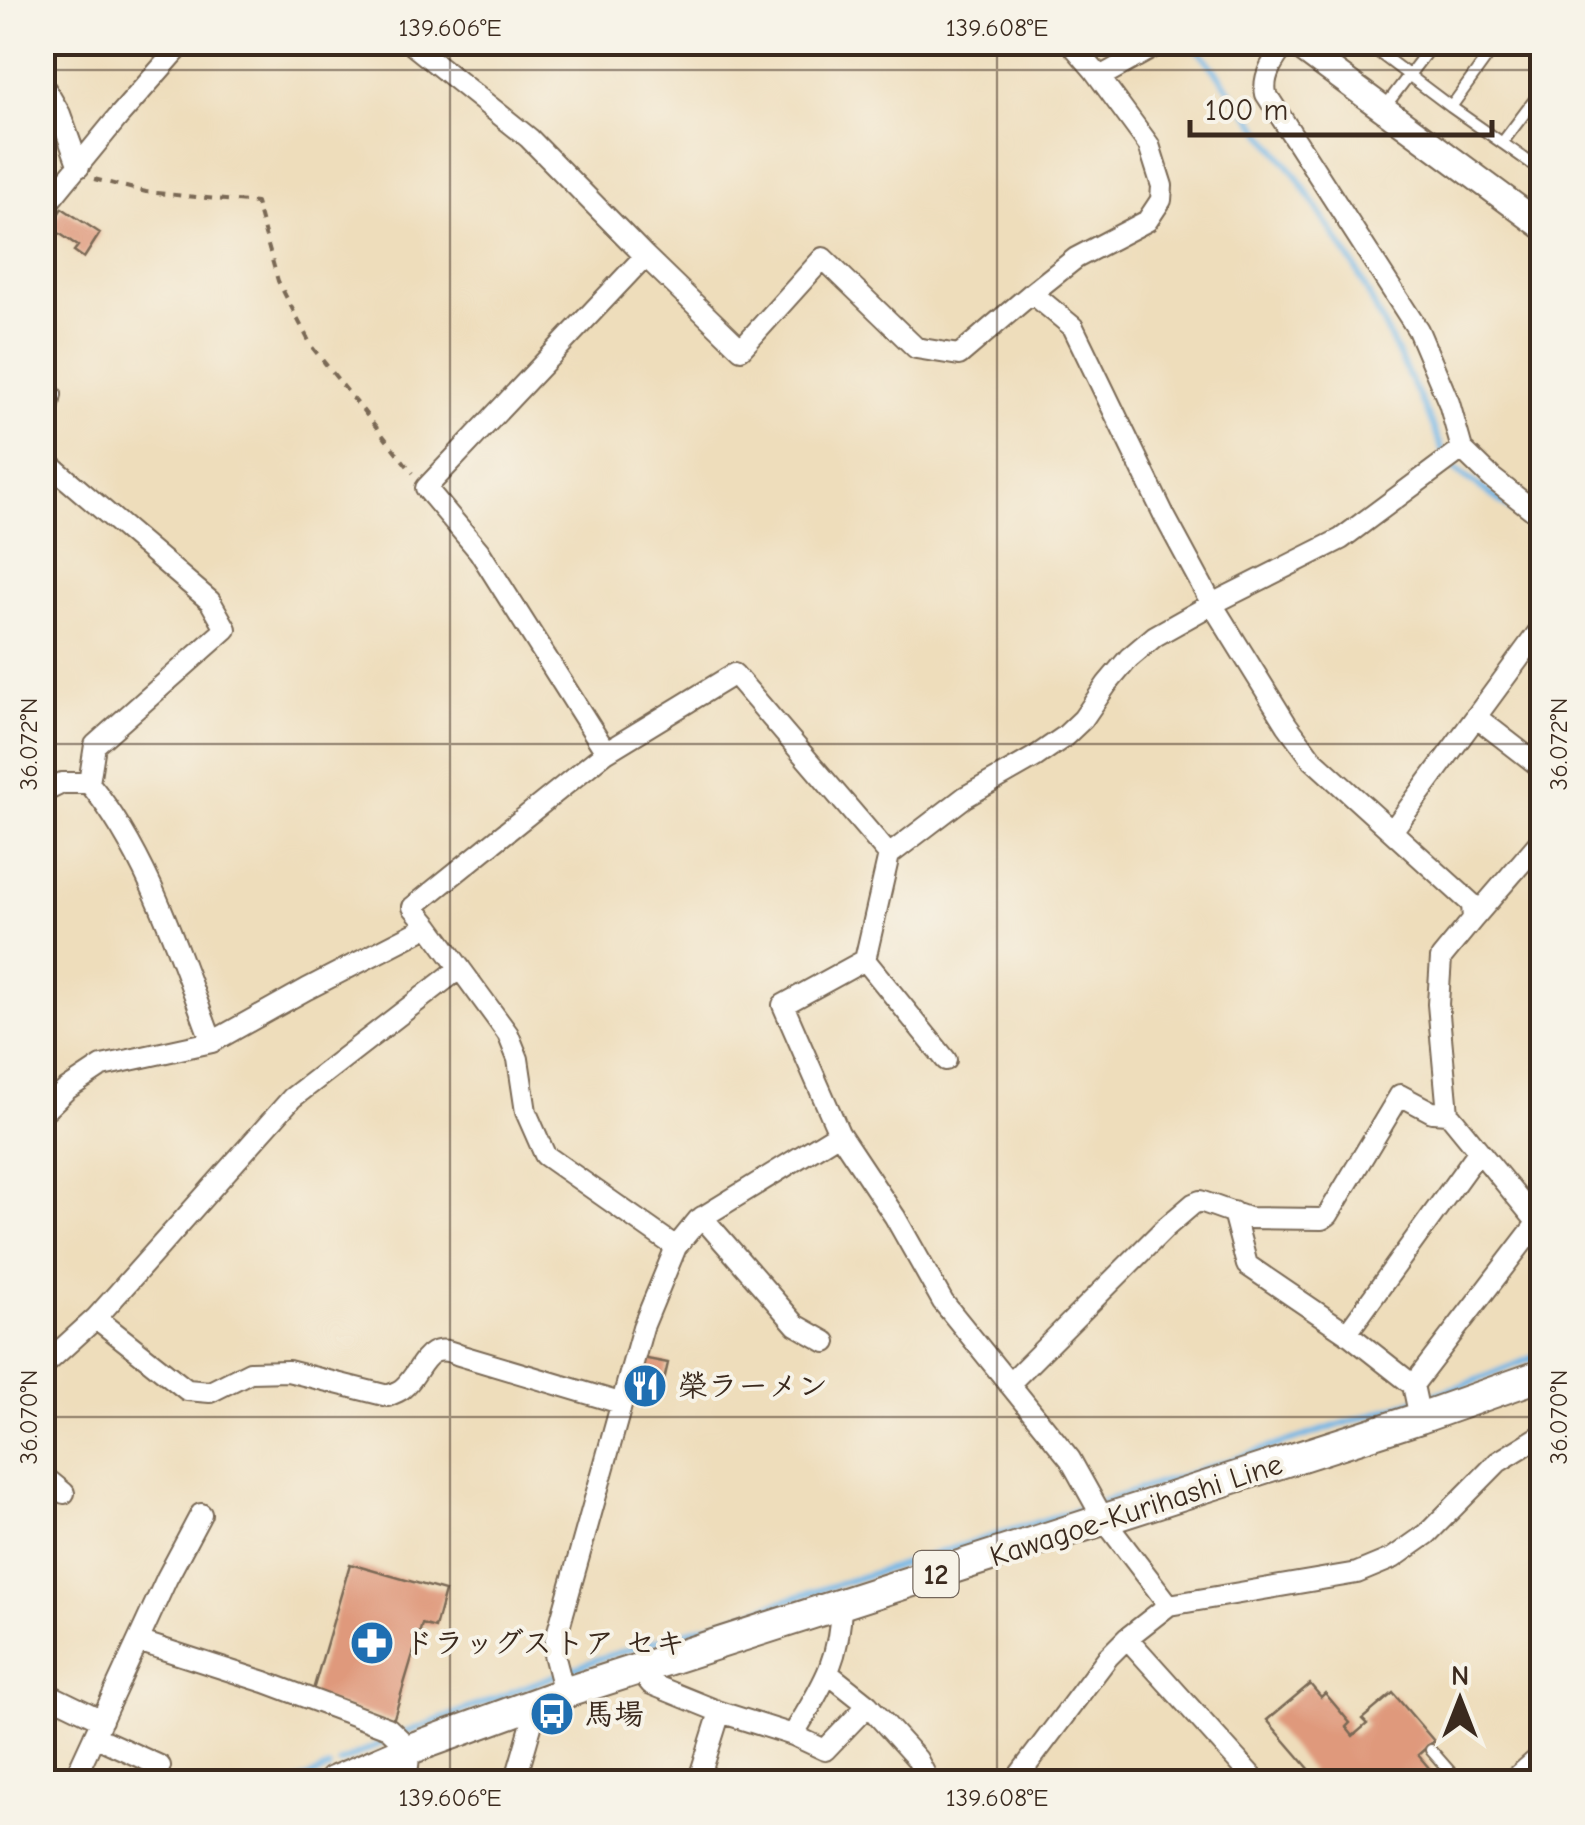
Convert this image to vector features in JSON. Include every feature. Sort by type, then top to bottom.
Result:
[{"type":"main road","name":"Kawagoe-Kurihashi Line","points":[[333,1782],[410,1748],[564,1692],[1420,1418],[1542,1375]]},
{"type":"street","points":[[42,210],[184,42]]},
{"type":"street","points":[[409,42],[529,138],[741,349],[824,258],[916,348],[959,355],[1076,258],[1147,221],[1161,200],[1162,186],[1150,145],[1070,42]]},
{"type":"street","points":[[1100,78],[1163,42]]},
{"type":"street","points":[[1542,226],[1290,42],[1275,58],[1264,82],[1266,94],[1418,330],[1449,403],[1462,450],[1542,517]]},
{"type":"street","points":[[42,83],[60,114],[79,167]]},
{"type":"street","points":[[606,752],[479,552],[426,488],[645,256]]},
{"type":"street","points":[[1032,293],[1072,327],[1165,517],[1212,604],[1287,725],[1312,759],[1472,904],[1473,919]]},
{"type":"street","points":[[42,389],[51,395],[42,438]]},
{"type":"street","points":[[1168,1605],[1104,1520],[1070,1460],[943,1302],[895,1217],[839,1133],[783,1004],[865,960],[889,855],[965,798],[1064,737],[1084,718],[1129,658],[1156,636],[1212,604],[1340,539],[1462,450]]},
{"type":"street","points":[[42,458],[210,601],[226,629],[95,745],[89,782],[108,805],[157,898],[212,1042]]},
{"type":"street","points":[[1392,831],[1542,626]]},
{"type":"street","points":[[676,1246],[545,1155],[526,1112],[518,1058],[508,1034],[412,907],[606,752],[734,674],[889,855]]},
{"type":"street","points":[[1476,716],[1542,768]]},
{"type":"street","points":[[42,792],[62,783],[89,782]]},
{"type":"street","points":[[1413,1385],[1540,1225],[1448,1113],[1438,1004],[1441,958],[1542,839]]},
{"type":"street","points":[[42,1113],[66,1090],[102,1066],[212,1042],[429,926]]},
{"type":"street","points":[[865,960],[946,1060]]},
{"type":"street","points":[[42,1367],[96,1318],[292,1098],[460,968]]},
{"type":"street","points":[[1009,1384],[1193,1204],[1200,1201],[1248,1218],[1322,1219],[1400,1095],[1432,1112],[1448,1113]]},
{"type":"street","points":[[564,1692],[554,1654],[555,1642],[643,1327],[676,1246],[702,1217],[839,1133]]},
{"type":"street","points":[[1347,1334],[1478,1152]]},
{"type":"street","points":[[1233,1212],[1247,1265],[1413,1385],[1420,1418]]},
{"type":"street","points":[[702,1217],[796,1325],[826,1342]]},
{"type":"street","points":[[96,1318],[187,1390],[210,1392],[250,1372],[288,1370],[388,1396],[404,1388],[434,1351],[446,1348],[458,1355],[620,1403]]},
{"type":"street","points":[[1014,1782],[1108,1657],[1168,1605],[1357,1573],[1393,1558],[1427,1534],[1498,1462],[1542,1434]]},
{"type":"street","points":[[42,1474],[64,1493]]},
{"type":"street","points":[[73,1782],[200,1514]]},
{"type":"street","points":[[793,1735],[829,1674],[840,1629],[841,1605]]},
{"type":"street","points":[[1127,1638],[1257,1782]]},
{"type":"street","points":[[138,1641],[388,1728],[410,1748],[406,1782]]},
{"type":"street","points":[[638,1668],[650,1684],[825,1750],[868,1706]]},
{"type":"street","points":[[829,1674],[868,1706],[918,1759],[929,1782]]},
{"type":"street","points":[[42,1690],[160,1766]]},
{"type":"street","points":[[515,1782],[532,1722],[530,1705]]},
{"type":"street","points":[[698,1782],[720,1712]]},
{"type":"street","points":[[1511,1782],[1540,1764]]},
{"type":"lane","points":[[1372,42],[1370,46],[1409,76],[1542,171]]},
{"type":"lane","points":[[1383,109],[1434,42]]},
{"type":"lane","points":[[1450,107],[1498,42]]},
{"type":"lane","points":[[1502,143],[1542,90]]},
{"type":"lane","points":[[1430,1750],[1460,1782]]},
{"type":"path","points":[[79,167],[83,176],[146,192],[256,204],[278,281],[312,347],[426,488]]},
{"type":"building","points":[[62,208],[100,233],[84,258],[74,251],[78,246],[50,227]]},
{"type":"building","points":[[642,1358],[668,1363],[660,1398],[635,1393]]},
{"type":"building","points":[[350,1564],[445,1591],[435,1628],[422,1624],[393,1721],[311,1697]]},
{"type":"building","points":[[1310,1684],[1321,1697],[1325,1693],[1350,1723],[1346,1727],[1353,1736],[1367,1724],[1362,1719],[1393,1693],[1434,1741],[1418,1755],[1441,1782],[1297,1782],[1311,1771],[1267,1720]]},
{"type":"waterway","points":[[1193,42],[1295,174],[1355,267],[1448,464],[1542,532]]},
{"type":"waterway","points":[[1101,1502],[1472,1382],[1542,1354]]},
{"type":"waterway","points":[[340,1763],[394,1737],[601,1658],[1089,1506]]},
{"type":"waterway","points":[[299,1782],[329,1768]]},
{"type":"place","name":"榮ラーメン","points":[[645,1386]]},
{"type":"place","name":"ドラッグストア セキ","points":[[372,1643]]},
{"type":"place","name":"馬場","points":[[552,1714]]}]
